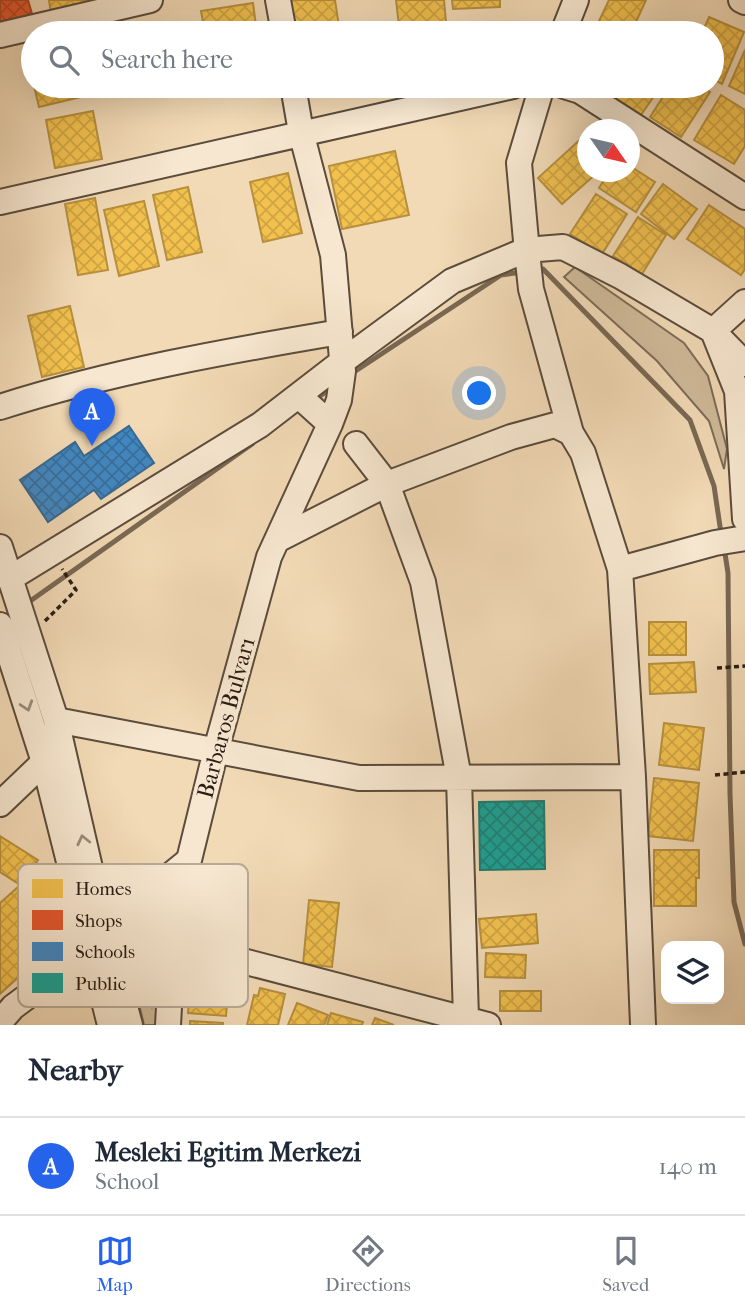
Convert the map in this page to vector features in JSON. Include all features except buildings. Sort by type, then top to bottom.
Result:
[{"type":"street","points":[[60,21],[150,0]]},
{"type":"street","points":[[278,0],[282,21]]},
{"type":"street","points":[[568,21],[576,0]]},
{"type":"street","points":[[0,35],[21,30]]},
{"type":"street","name":"Barbaros Bulvarı","points":[[188,864],[216,750],[270,557],[319,407],[343,366],[333,255],[301,132],[295,98]]},
{"type":"street","points":[[0,201],[458,98]]},
{"type":"street","points":[[539,98],[520,163],[526,251],[531,289],[571,433],[583,453],[620,569],[633,777],[643,1025]]},
{"type":"street","points":[[591,98],[745,197]]},
{"type":"street","points":[[13,590],[260,425],[319,407],[343,366],[452,281],[526,251],[563,247],[620,276],[713,331],[745,364]]},
{"type":"street","points":[[713,331],[745,302]]},
{"type":"street","points":[[620,569],[735,535],[745,503],[737,391],[713,331]]},
{"type":"street","points":[[0,407],[57,389],[340,332]]},
{"type":"street","points":[[277,540],[387,484],[511,437],[555,425],[571,433]]},
{"type":"street","points":[[248,962],[477,1022],[459,778],[423,582],[387,484],[356,444]]},
{"type":"street","points":[[0,547],[13,590],[15,633],[44,762],[75,864]]},
{"type":"street","points":[[15,633],[56,720],[83,864]]},
{"type":"street","points":[[56,720],[359,778],[633,777]]},
{"type":"street","points":[[0,804],[44,762]]},
{"type":"street","points":[[184,864],[189,860]]},
{"type":"street","points":[[0,1023],[18,1003]]},
{"type":"street","points":[[107,1007],[110,1025]]},
{"type":"street","points":[[123,1007],[130,1025]]},
{"type":"street","name":"Barbaros Bulvarı","points":[[168,1025],[169,1007]]},
{"type":"path","points":[[15,633],[76,590],[74,587]]},
{"type":"path","points":[[717,668],[745,666]]},
{"type":"path","points":[[715,775],[745,772]]},
{"type":"green space","points":[[575,267],[684,343],[708,376],[727,449],[724,469],[709,421],[657,361],[564,277]]},
{"type":"green space","points":[[140,1007],[160,1007],[159,1025],[144,1025]]},
{"type":"waterway","points":[[535,271],[543,269],[690,420],[714,486],[721,533]]},
{"type":"waterway","points":[[351,374],[501,275],[522,272]]},
{"type":"waterway","points":[[314,400],[332,388]]},
{"type":"waterway","points":[[26,604],[252,444]]},
{"type":"waterway","points":[[724,547],[728,573],[734,902],[745,944]]},
{"type":"place","name":"Mesleki Egitim Merkezi","points":[[92,446]]}]
